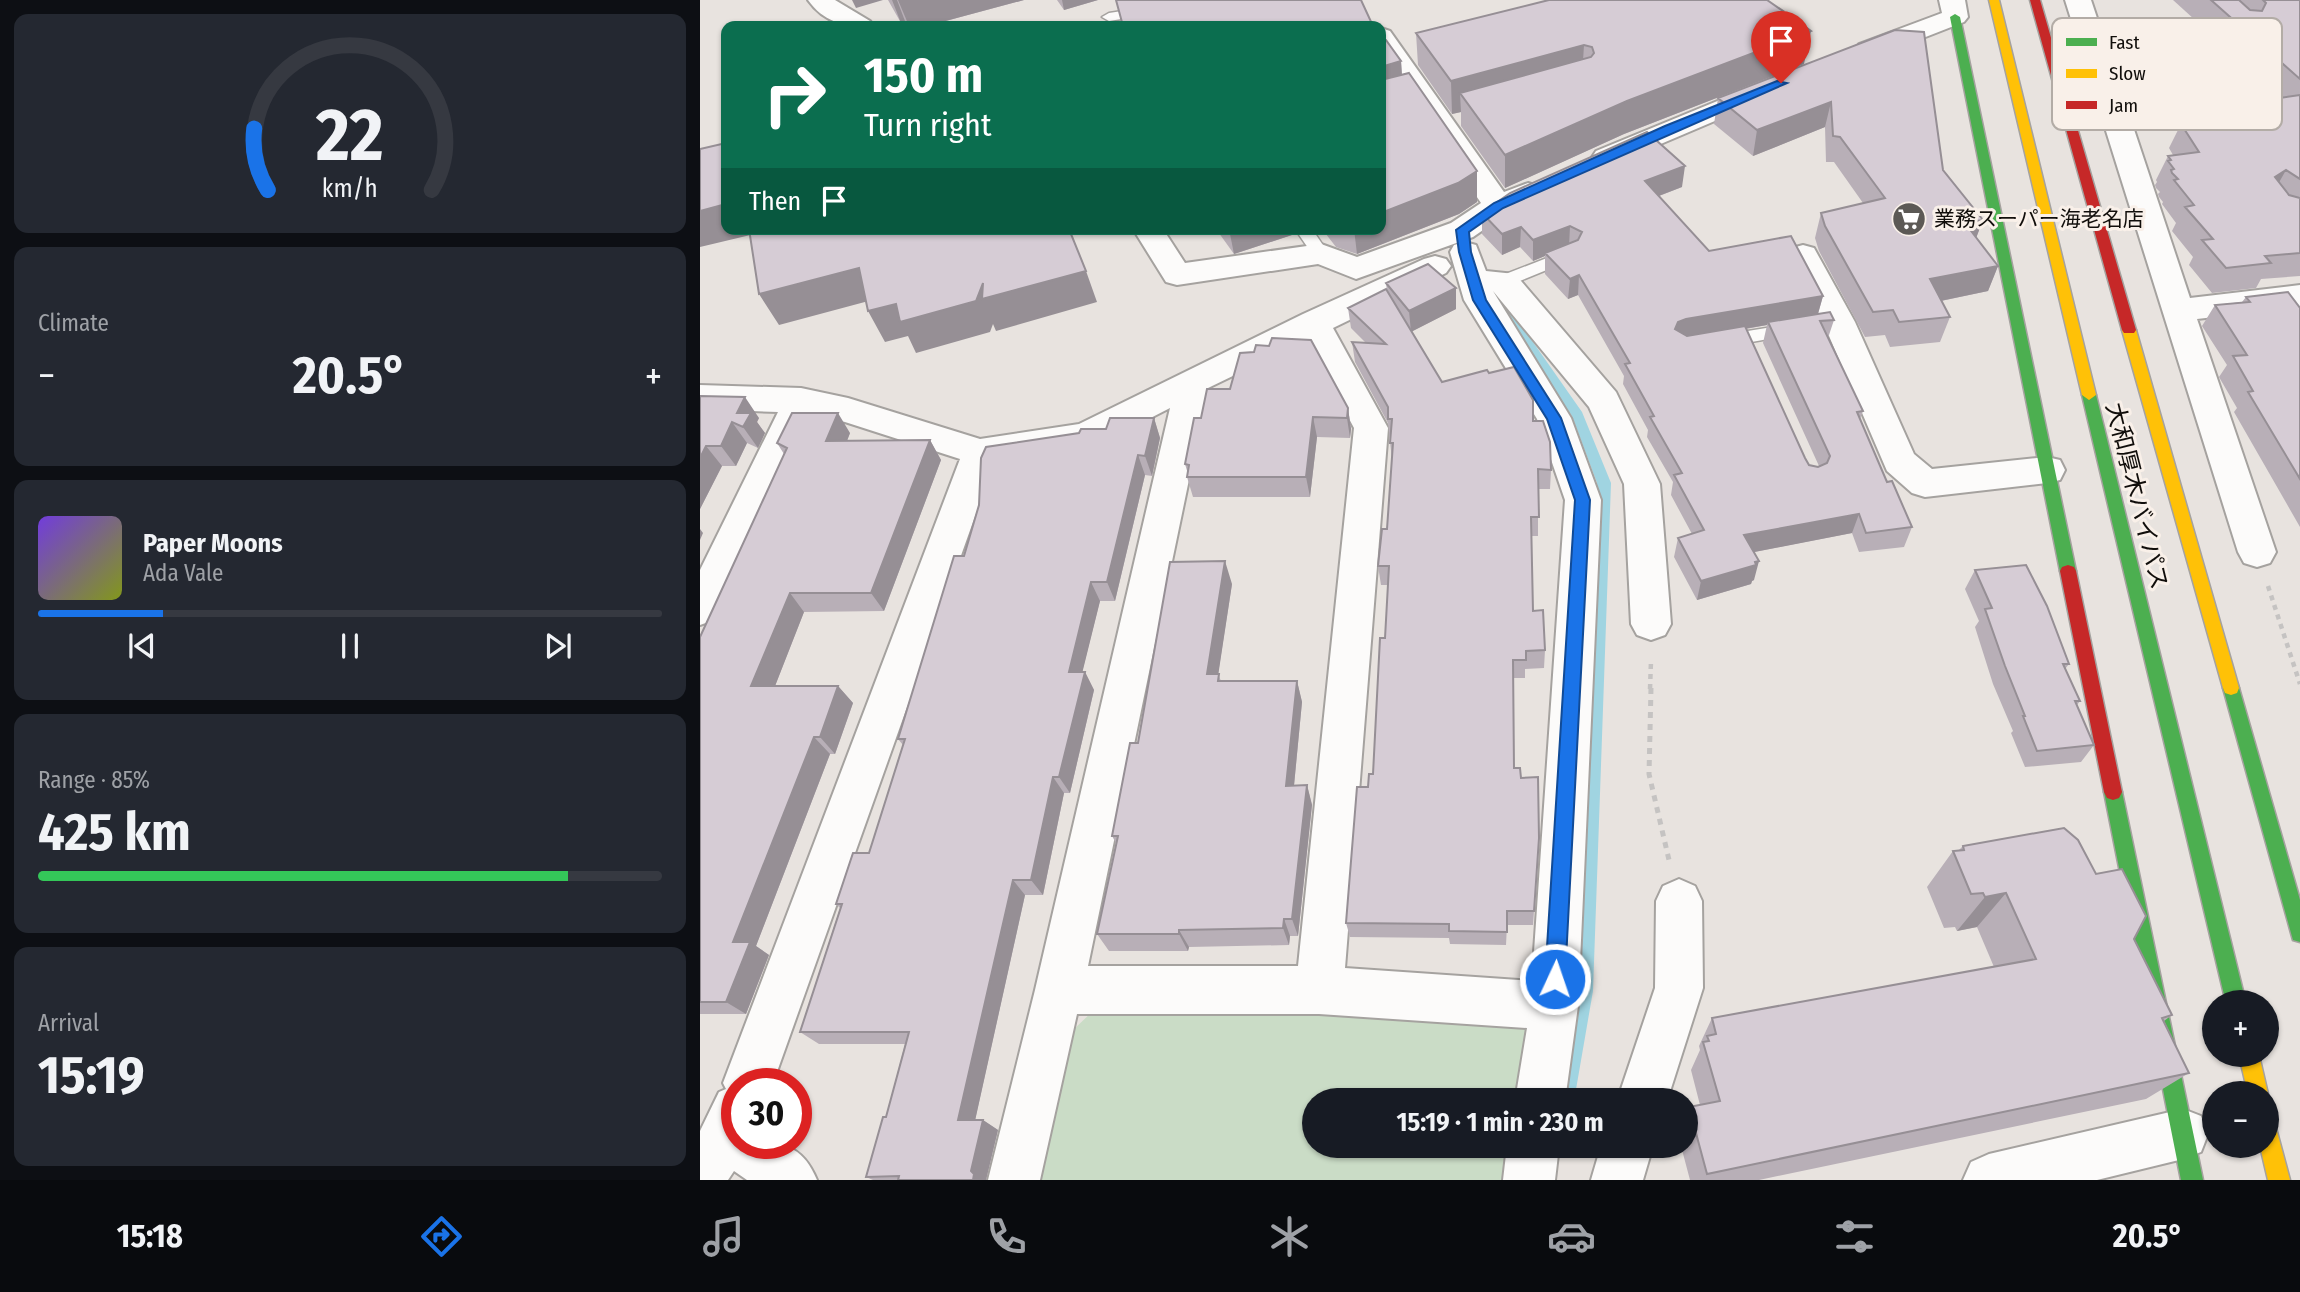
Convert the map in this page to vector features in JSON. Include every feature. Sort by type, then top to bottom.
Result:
[{"type":"main road","name":"大和厚木バイパス","points":[[1994,0],[2233,990]]},
{"type":"main road","name":"大和厚木バイパス","points":[[2035,0],[2052,60]]},
{"type":"main road","points":[[1954,8],[2187,1157]]},
{"type":"main road","name":"大和厚木バイパス","points":[[2072,130],[2300,933]]},
{"type":"main road","points":[[2274,1158],[2279,1180]]},
{"type":"street","points":[[821,0],[829,8],[852,21]]},
{"type":"street","points":[[2078,0],[2084,18]]},
{"type":"street","points":[[1843,60],[1954,8]]},
{"type":"street","points":[[1386,40],[1412,98],[1448,122],[1498,205]]},
{"type":"street","points":[[1585,166],[1794,79]]},
{"type":"street","points":[[2120,130],[2257,552]]},
{"type":"street","points":[[1542,1088],[1553,1006],[1583,500],[1554,418],[1480,300],[1476,261],[1498,205],[1548,183]]},
{"type":"street","points":[[1152,235],[1177,275],[1312,242],[1356,269],[1445,235],[1476,261],[1604,401],[1642,484],[1651,624]]},
{"type":"street","points":[[1803,255],[1826,324],[1900,462],[1925,483],[2047,470]]},
{"type":"street","points":[[700,397],[801,400],[848,410],[980,452],[1086,436],[1314,323],[1476,261]]},
{"type":"street","points":[[2178,310],[2300,296]]},
{"type":"street","points":[[1314,323],[1371,428],[1319,990]]},
{"type":"street","points":[[1014,1180],[1059,990],[1193,381]]},
{"type":"street","points":[[700,609],[801,400]]},
{"type":"street","points":[[754,1068],[980,452]]},
{"type":"street","points":[[1646,1088],[1679,988],[1678,901]]},
{"type":"street","points":[[1059,990],[1319,990],[1553,1006]]},
{"type":"street","points":[[700,1178],[721,1141]]},
{"type":"street","points":[[1989,1180],[2187,1157]]},
{"type":"street","points":[[1529,1180],[1532,1158]]},
{"type":"street","points":[[1617,1180],[1624,1158]]},
{"type":"street","points":[[765,1159],[791,1180]]},
{"type":"lane","points":[[1109,17],[1163,9]]},
{"type":"lane","points":[[1476,261],[1570,254]]},
{"type":"lane","points":[[1709,343],[1751,343],[1826,324]]},
{"type":"path","points":[[2257,552],[2300,684]]},
{"type":"path","points":[[1651,624],[1649,774],[1678,901]]},
{"type":"green space","points":[[1094,1010],[1531,1011],[1527,1088],[1302,1088],[1302,1158],[1517,1158],[1513,1180],[1038,1180],[1071,1032]]},
{"type":"building","points":[[1116,0],[1361,0],[1371,21],[1122,21]]},
{"type":"building","points":[[1549,0],[1767,0],[1783,11],[1773,14],[1789,15],[1811,31],[1627,101],[1505,155],[1460,93],[1591,57],[1594,53],[1592,47],[1584,45],[1451,81],[1416,33]]},
{"type":"building","points":[[2211,0],[2239,0],[2250,10],[2262,11],[2266,3],[2263,0],[2300,0],[2300,79],[2282,63],[2282,18],[2231,18]]},
{"type":"building","points":[[1895,30],[1924,32],[1943,170],[1983,220],[1965,223],[1998,266],[1930,279],[1950,317],[1899,322],[1893,310],[1873,312],[1825,226],[1821,213],[1885,198],[1840,137],[1833,136],[1831,102],[1757,130],[1718,98]]},
{"type":"building","points":[[1386,40],[1401,61],[1386,66]]},
{"type":"building","points":[[1409,73],[1477,171],[1458,183],[1386,211],[1386,79]]},
{"type":"building","points":[[2300,95],[2300,179],[2286,170],[2275,177],[2289,195],[2300,198],[2300,253],[2265,256],[2271,263],[2226,268],[2202,240],[2213,239],[2185,207],[2194,205],[2174,180],[2178,179],[2172,173],[2171,170],[2174,169],[2168,156],[2199,152],[2185,130],[2282,130],[2282,98]]},
{"type":"building","points":[[1647,132],[1685,166],[1645,181],[1709,251],[1791,236],[1823,296],[1686,319],[1678,322],[1675,329],[1687,336],[1745,326],[1805,458],[1809,465],[1818,467],[1827,463],[1830,456],[1768,322],[1830,312],[1834,320],[1820,321],[1863,411],[1857,412],[1887,482],[1892,481],[1912,527],[1866,533],[1859,514],[1744,535],[1759,561],[1755,562],[1756,565],[1701,581],[1678,538],[1704,530],[1674,475],[1682,473],[1650,417],[1654,416],[1625,364],[1630,363],[1579,275],[1570,279],[1545,253],[1578,240],[1582,232],[1570,226],[1533,240],[1521,227],[1502,234],[1482,213],[1510,193]]},
{"type":"building","points":[[721,144],[721,205],[700,211],[700,149]]},
{"type":"building","points":[[750,235],[1071,235],[1086,271],[982,299],[983,283],[976,301],[900,322],[896,304],[868,311],[859,268],[759,294]]},
{"type":"building","points":[[1428,264],[1456,288],[1409,311],[1386,283]]},
{"type":"building","points":[[1386,289],[1442,382],[1487,370],[1489,373],[1514,367],[1533,400],[1533,421],[1543,421],[1550,442],[1551,470],[1538,469],[1539,517],[1531,517],[1533,611],[1543,610],[1545,650],[1526,651],[1526,660],[1513,660],[1514,768],[1520,768],[1521,778],[1538,777],[1539,838],[1534,911],[1507,911],[1507,932],[1449,931],[1449,924],[1346,923],[1357,787],[1368,787],[1369,774],[1373,774],[1380,638],[1385,638],[1389,566],[1378,566],[1382,529],[1387,529],[1393,443],[1390,443],[1392,419],[1388,419],[1388,407],[1352,342],[1386,344],[1348,308]]},
{"type":"building","points":[[2288,292],[2300,308],[2300,479],[2248,392],[2253,391],[2233,356],[2247,355],[2215,305],[2250,302],[2246,297]]},
{"type":"building","points":[[1272,338],[1311,340],[1348,408],[1347,418],[1313,417],[1306,477],[1187,477],[1189,465],[1185,464],[1194,418],[1201,418],[1207,389],[1230,389],[1240,353],[1254,352],[1256,345],[1269,346]]},
{"type":"building","points":[[700,396],[745,397],[737,413],[751,413],[743,427],[732,422],[721,446],[706,446],[700,458]]},
{"type":"building","points":[[792,413],[838,413],[826,441],[930,440],[871,593],[790,593],[751,686],[838,686],[820,737],[814,737],[733,942],[750,942],[726,1002],[700,1002],[700,637],[787,448],[777,443]]},
{"type":"building","points":[[1110,418],[1154,418],[1145,456],[1138,455],[1107,582],[1091,582],[1069,672],[1085,672],[1059,777],[1053,777],[1031,880],[1013,880],[958,1120],[983,1120],[971,1171],[974,1174],[973,1180],[898,1180],[899,1176],[866,1177],[883,1117],[886,1117],[909,1032],[800,1032],[842,904],[836,904],[853,853],[869,853],[905,739],[898,739],[954,556],[964,556],[979,505],[981,458],[986,447],[1079,433],[1081,429],[1106,429]]},
{"type":"building","points":[[1225,561],[1207,674],[1219,674],[1218,681],[1297,681],[1286,786],[1307,785],[1292,919],[1284,919],[1283,928],[1179,930],[1179,934],[1097,934],[1118,836],[1112,836],[1130,743],[1138,743],[1170,562]]},
{"type":"building","points":[[2026,565],[2047,606],[2069,664],[2063,664],[2080,701],[2075,701],[2094,745],[2037,751],[2023,716],[1985,609],[1992,608],[1975,570]]},
{"type":"building","points":[[2064,828],[2078,840],[2096,874],[2122,869],[2146,916],[2134,939],[2172,1015],[2162,1018],[2189,1073],[1707,1174],[1698,1140],[1698,1105],[1720,1101],[1703,1042],[1709,1041],[1707,1036],[1716,1034],[1712,1018],[2036,959],[2006,893],[1985,897],[1983,893],[1971,894],[1953,851],[1964,850],[1963,846]]},
{"type":"waterway","points":[[1503,308],[1578,415],[1604,483],[1584,991],[1567,1088]]},
{"type":"traffic: fast","points":[[1955,17],[2068,571]]},
{"type":"traffic: fast","points":[[2089,395],[2233,990]]},
{"type":"traffic: fast","points":[[2231,688],[2300,933]]},
{"type":"traffic: fast","points":[[2113,792],[2192,1180]]},
{"type":"traffic: slow","points":[[1994,0],[2089,395]]},
{"type":"traffic: slow","points":[[2129,330],[2231,688]]},
{"type":"traffic: slow","points":[[2252,1067],[2255,1081]]},
{"type":"traffic: slow","points":[[2274,1158],[2279,1180]]},
{"type":"traffic: jam","points":[[2035,0],[2052,60]]},
{"type":"traffic: jam","points":[[2072,130],[2129,330]]},
{"type":"traffic: jam","points":[[2068,571],[2113,792]]},
{"type":"place","name":"業務スーパー海老名店","points":[[1909,219]]},
{"type":"route","points":[[1555,979],[1583,500],[1554,418],[1480,300],[1465,252],[1462,230],[1498,205],[1781,83]]}]
